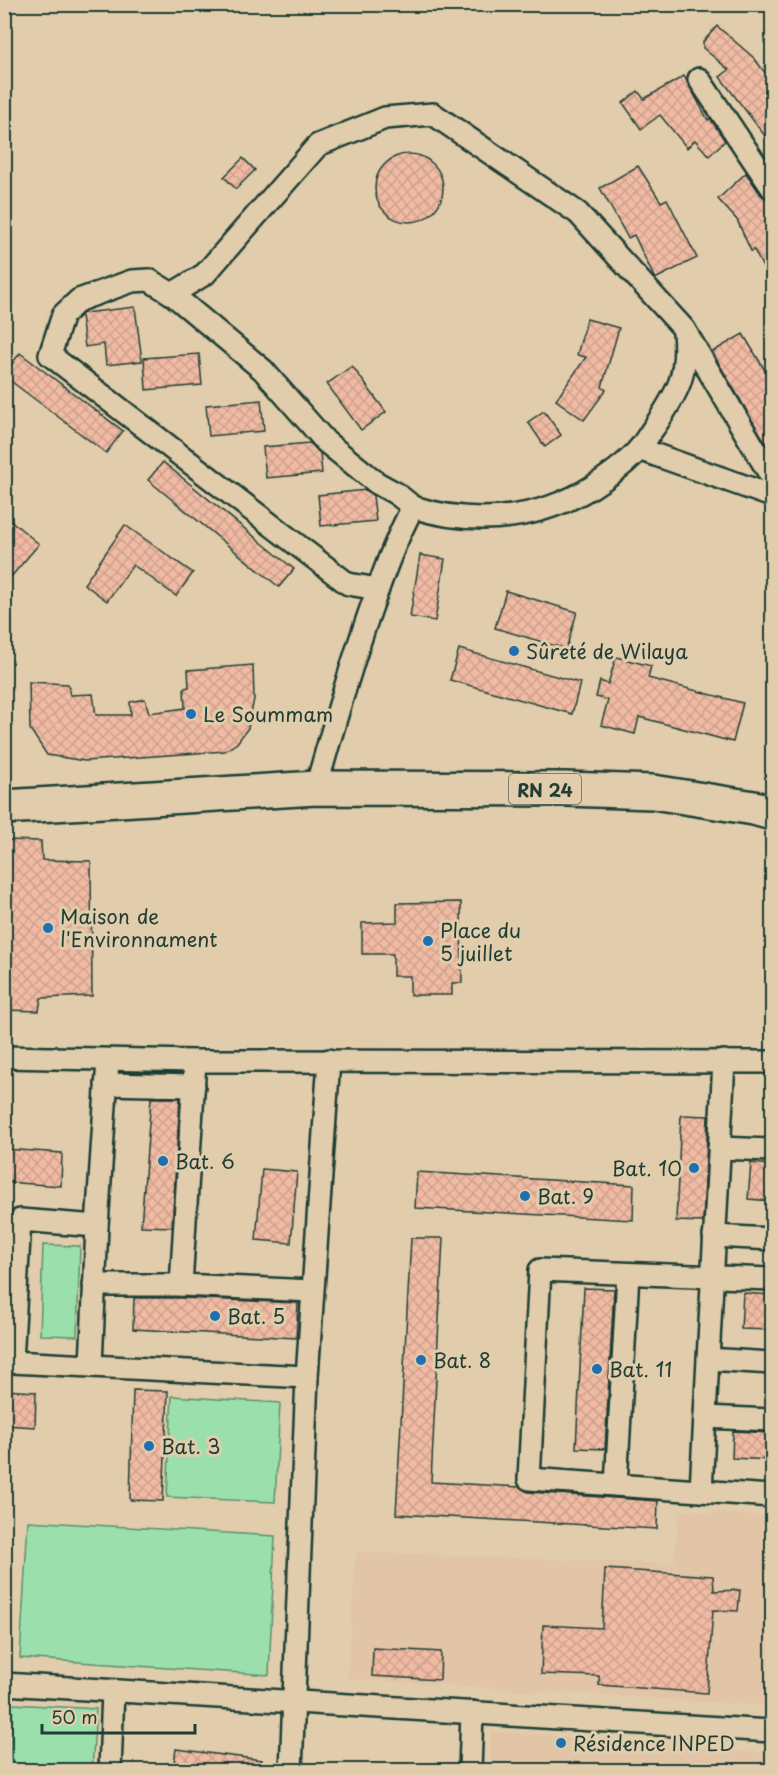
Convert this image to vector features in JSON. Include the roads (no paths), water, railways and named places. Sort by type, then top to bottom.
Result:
[{"type":"main road","name":"RN 24","points":[[4,807],[316,788],[566,789],[653,792],[772,813]]},
{"type":"street","points":[[699,79],[772,188]]},
{"type":"street","points":[[172,294],[205,274],[318,145],[385,118],[433,114],[578,213],[684,329],[772,478]]},
{"type":"street","points":[[378,589],[348,584],[50,355],[63,315],[80,300],[132,281],[148,280],[172,294],[263,370],[326,442],[377,483],[397,494],[413,507],[437,515],[494,519],[528,514],[561,504],[595,485],[622,466],[639,448],[670,403],[682,379],[686,354],[684,329]]},
{"type":"street","points":[[639,448],[772,496]]},
{"type":"street","points":[[316,788],[345,683],[399,533],[413,507]]},
{"type":"street","points":[[4,1057],[195,1061],[772,1062]]},
{"type":"street","points":[[91,1366],[108,1060]]},
{"type":"street","points":[[291,1770],[307,1377],[329,1060]]},
{"type":"street","points":[[181,1285],[195,1061]]},
{"type":"street","points":[[701,1490],[724,1061]]},
{"type":"street","points":[[106,1084],[194,1086]]},
{"type":"street","points":[[719,1148],[772,1150]]},
{"type":"street","points":[[98,1226],[12,1220],[8,1362],[307,1377]]},
{"type":"street","points":[[714,1236],[772,1239]]},
{"type":"street","points":[[772,1279],[540,1270],[529,1479],[772,1496]]},
{"type":"street","points":[[616,1485],[628,1274]]},
{"type":"street","points":[[94,1286],[181,1285],[312,1291]]},
{"type":"street","points":[[708,1359],[772,1363]]},
{"type":"street","points":[[705,1417],[772,1420]]},
{"type":"street","points":[[4,1684],[772,1731]]},
{"type":"street","points":[[110,1770],[113,1691]]},
{"type":"street","points":[[470,1770],[472,1712]]},
{"type":"place","name":"Sûreté de Wilaya","points":[[514,651]]},
{"type":"place","name":"Le Soummam","points":[[191,714]]},
{"type":"place","name":"Maison de l'Environnament","points":[[48,928]]},
{"type":"place","name":"Place du 5 juillet","points":[[428,941]]},
{"type":"place","name":"Bat. 6","points":[[163,1161]]},
{"type":"place","name":"Bat. 10","points":[[694,1168]]},
{"type":"place","name":"Bat. 9","points":[[525,1196]]},
{"type":"place","name":"Bat. 5","points":[[215,1316]]},
{"type":"place","name":"Bat. 8","points":[[421,1360]]},
{"type":"place","name":"Bat. 11","points":[[597,1369]]},
{"type":"place","name":"Bat. 3","points":[[149,1446]]},
{"type":"place","name":"Résidence INPED","points":[[561,1743]]}]
